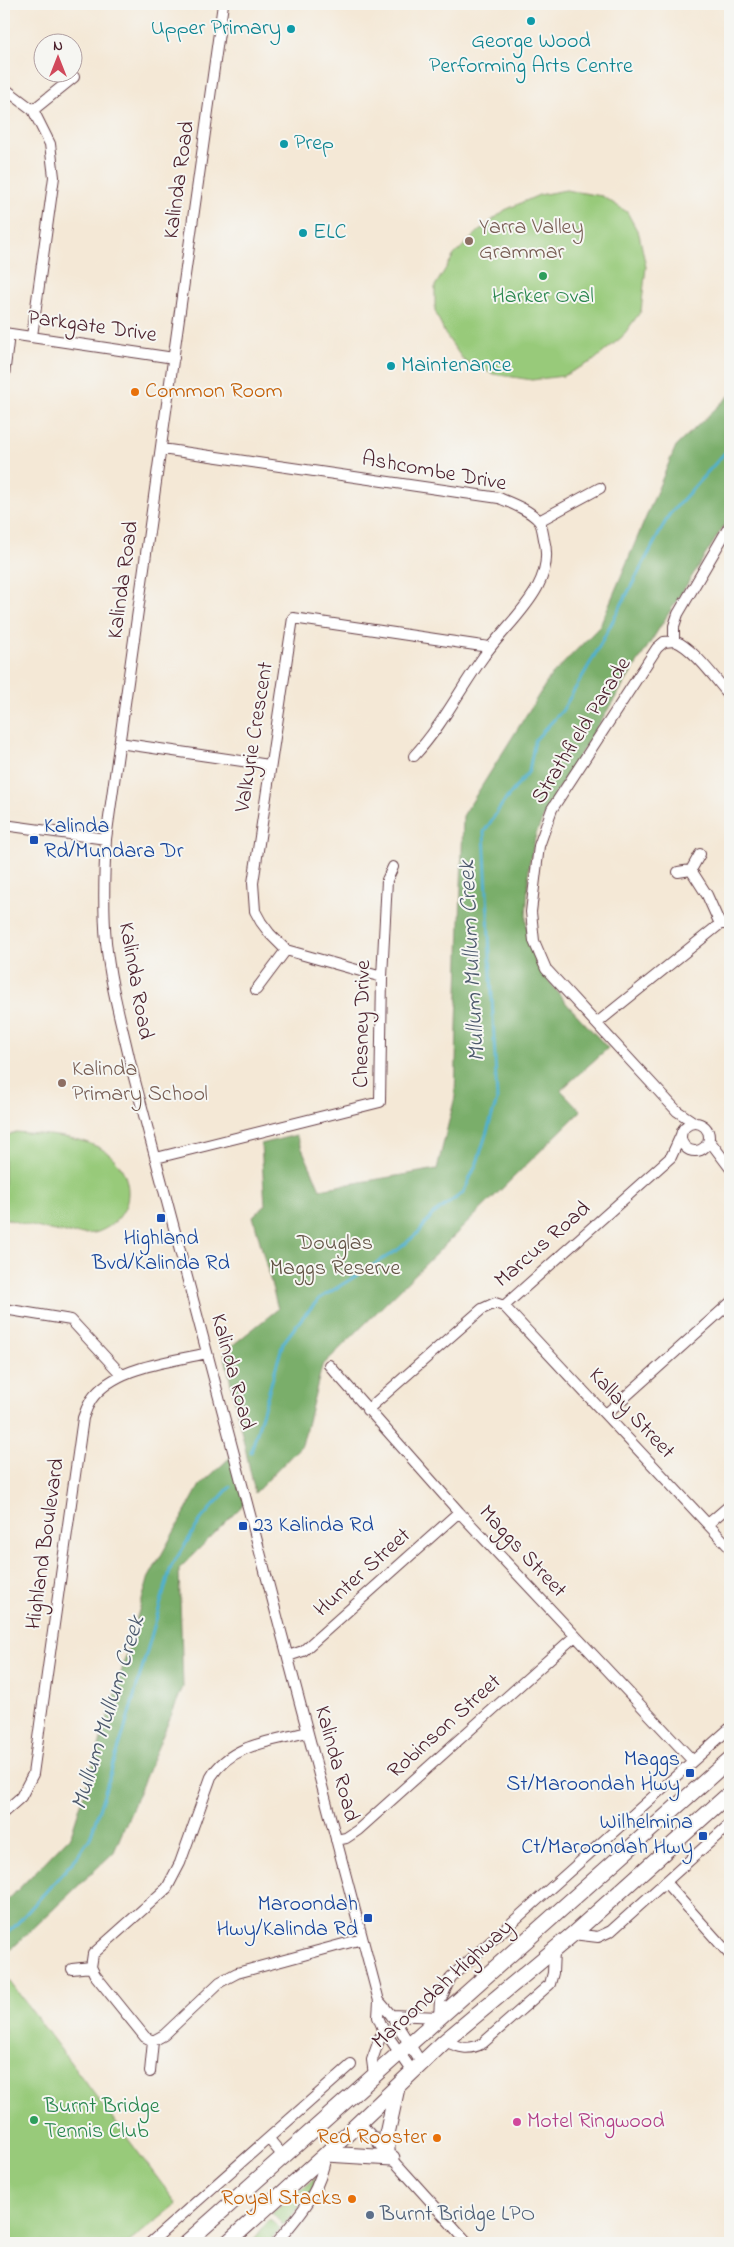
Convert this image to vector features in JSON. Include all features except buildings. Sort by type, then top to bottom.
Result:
[{"type":"highway","name":"Maroondah Highway","points":[[186,2243],[730,1759]]},
{"type":"highway","name":"Maroondah Highway","points":[[227,2243],[326,2154],[445,2041],[573,1934],[730,1793]]},
{"type":"highway","points":[[326,2154],[389,2155],[387,2134],[397,2088]]},
{"type":"highway","points":[[342,2104],[359,2122]]},
{"type":"street","name":"Kalinda Road","points":[[223,4],[106,839],[104,895],[106,943],[113,988],[156,1158],[379,2001],[378,2017],[383,2029],[404,2048],[418,2068]]},
{"type":"street","points":[[33,110],[68,82]]},
{"type":"street","points":[[4,88],[33,110],[50,144],[54,177],[32,336]]},
{"type":"street","name":"Parkgate Drive","points":[[6,333],[174,358]]},
{"type":"street","points":[[4,376],[6,333]]},
{"type":"street","name":"Ashcombe Drive","points":[[162,449],[499,498],[518,507],[539,521]]},
{"type":"street","points":[[414,756],[429,740],[490,647],[532,596],[543,577],[547,560],[545,542],[539,521],[600,488]]},
{"type":"street","points":[[730,525],[678,614],[674,626],[674,641],[681,643],[690,651],[730,696]]},
{"type":"street","name":"Valkyrie Crescent","points":[[286,950],[260,922],[255,911],[253,884],[292,618],[490,647]]},
{"type":"street","name":"Strathfield Parade","points":[[674,641],[664,642],[657,648],[552,809],[539,846],[531,912],[534,942],[546,969],[677,1111],[695,1123]]},
{"type":"street","points":[[119,743],[269,765]]},
{"type":"street","points":[[4,825],[106,839]]},
{"type":"street","points":[[678,872],[690,870],[700,854]]},
{"type":"street","name":"Chesney Drive","points":[[156,1158],[380,1102],[382,977],[387,880],[393,867]]},
{"type":"street","points":[[597,1023],[725,924],[690,870]]},
{"type":"street","points":[[256,990],[286,950],[382,977]]},
{"type":"street","name":"Strathfield Parade","points":[[677,1111],[681,1133]]},
{"type":"street","points":[[722,1160],[686,1147],[681,1133],[687,1125],[695,1123],[704,1126],[707,1130],[708,1140],[730,1168]]},
{"type":"street","name":"Marcus Road","points":[[671,1157],[681,1133]]},
{"type":"street","points":[[695,1150],[704,1147],[708,1140]]},
{"type":"street","name":"Marcus Road","points":[[367,1410],[482,1309],[495,1303],[504,1306],[671,1157],[695,1150]]},
{"type":"street","points":[[606,1414],[730,1303]]},
{"type":"street","name":"Kallay Street","points":[[504,1306],[730,1548]]},
{"type":"street","points":[[4,1309],[71,1320],[121,1374]]},
{"type":"street","name":"Highland Boulevard","points":[[4,1812],[21,1796],[33,1774],[83,1418],[91,1400],[105,1385],[121,1374],[208,1353]]},
{"type":"street","name":"Maggs Street","points":[[329,1365],[459,1512],[693,1761]]},
{"type":"street","points":[[708,1524],[730,1505]]},
{"type":"street","name":"Hunter Street","points":[[288,1656],[303,1651],[459,1512]]},
{"type":"street","name":"Robinson Street","points":[[336,1840],[346,1838],[358,1830],[575,1636]]},
{"type":"street","points":[[391,2015],[439,2016],[440,2001],[451,1977],[730,1728]]},
{"type":"street","points":[[153,2041],[145,2037],[95,1975],[91,1967],[92,1954],[167,1888],[180,1863],[211,1777],[217,1767],[227,1758],[252,1746],[307,1732]]},
{"type":"street","points":[[573,1934],[598,1937],[611,1931],[730,1824]]},
{"type":"street","points":[[665,1882],[730,1955]]},
{"type":"street","points":[[153,2041],[164,2035],[220,1982],[237,1973],[362,1939]]},
{"type":"street","points":[[445,2041],[458,2047],[472,2049],[483,2043],[550,1984],[554,1973],[554,1950]]},
{"type":"street","points":[[72,1969],[91,1967]]},
{"type":"street","name":"Kalinda Road","points":[[379,2001],[391,2015],[404,2048]]},
{"type":"street","points":[[374,2075],[372,2060],[383,2029]]},
{"type":"street","points":[[150,2072],[153,2041]]},
{"type":"street","points":[[150,2243],[351,2065]]},
{"type":"street","points":[[359,2122],[468,2243]]},
{"type":"street","points":[[269,2139],[283,2156]]},
{"type":"street","points":[[276,2243],[312,2199],[323,2172],[326,2154]]},
{"type":"green space","name":"Harker Oval","points":[[566,190],[602,196],[627,212],[639,234],[646,267],[641,311],[622,337],[593,361],[563,376],[532,380],[493,374],[464,361],[445,334],[435,311],[435,286],[454,255],[505,210],[539,195]]},
{"type":"green space","name":"Douglas Maggs Reserve","points":[[730,395],[730,516],[551,800],[536,834],[529,866],[526,919],[528,938],[536,964],[567,1004],[608,1048],[561,1090],[581,1111],[322,1366],[302,1445],[255,1493],[224,1352],[278,1309],[253,1216],[265,1205],[261,1144],[296,1135],[320,1189],[437,1169],[455,1097],[463,816],[550,677],[600,626],[676,446]]},
{"type":"green space","points":[[16,1132],[78,1140],[98,1147],[111,1155],[120,1166],[126,1178],[128,1191],[121,1215],[112,1225],[89,1234],[51,1230],[4,1218],[4,1137]]},
{"type":"green space","points":[[234,1454],[247,1501],[179,1569],[183,1687],[114,1852],[4,1956],[4,1904],[71,1835],[112,1704],[148,1579],[200,1485]]},
{"type":"green space","points":[[4,1974],[177,2204],[128,2243],[4,2243]]},
{"type":"green space","points":[[316,2177],[310,2195],[283,2225],[272,2213]]},
{"type":"green space","points":[[270,2219],[280,2228],[268,2243],[251,2243]]},
{"type":"waterway","name":"Mullum Mullum Creek","points":[[251,1452],[283,1343],[302,1318],[319,1299],[399,1249],[420,1231],[432,1215],[463,1193],[477,1163],[497,1100],[484,832],[503,803],[529,771],[535,740],[562,711],[592,660],[669,515],[730,447]]},
{"type":"waterway","name":"Mullum Mullum Creek","points":[[4,1938],[77,1857],[90,1838],[125,1728],[171,1567],[202,1518],[230,1487]]},
{"type":"place","name":"George Wood Performing Arts Centre","points":[[531,21]]},
{"type":"place","name":"Upper Primary","points":[[291,29]]},
{"type":"place","name":"Prep","points":[[284,144]]},
{"type":"place","name":"ELC","points":[[303,233]]},
{"type":"place","name":"Yarra Valley Grammar","points":[[469,241]]},
{"type":"place","name":"Harker Oval","points":[[543,276]]},
{"type":"place","name":"Maintenance","points":[[391,366]]},
{"type":"place","name":"Common Room","points":[[135,392]]},
{"type":"place","name":"Kalinda Rd/Mundara Dr","points":[[34,840]]},
{"type":"place","name":"Kalinda Primary School","points":[[62,1083]]},
{"type":"place","name":"Highland Bvd/Kalinda Rd","points":[[161,1218]]},
{"type":"place","name":"23 Kalinda Rd","points":[[243,1526]]},
{"type":"place","name":"Maggs St/Maroondah Hwy","points":[[690,1773]]},
{"type":"place","name":"Wilhelmina Ct/Maroondah Hwy","points":[[703,1836]]},
{"type":"place","name":"Maroondah Hwy/Kalinda Rd","points":[[368,1918]]},
{"type":"place","name":"Burnt Bridge Tennis Club","points":[[34,2120]]},
{"type":"place","name":"Motel Ringwood","points":[[517,2122]]},
{"type":"place","name":"Red Rooster","points":[[437,2138]]},
{"type":"place","name":"Royal Stacks","points":[[352,2199]]},
{"type":"place","name":"Burnt Bridge LPO","points":[[370,2215]]}]
